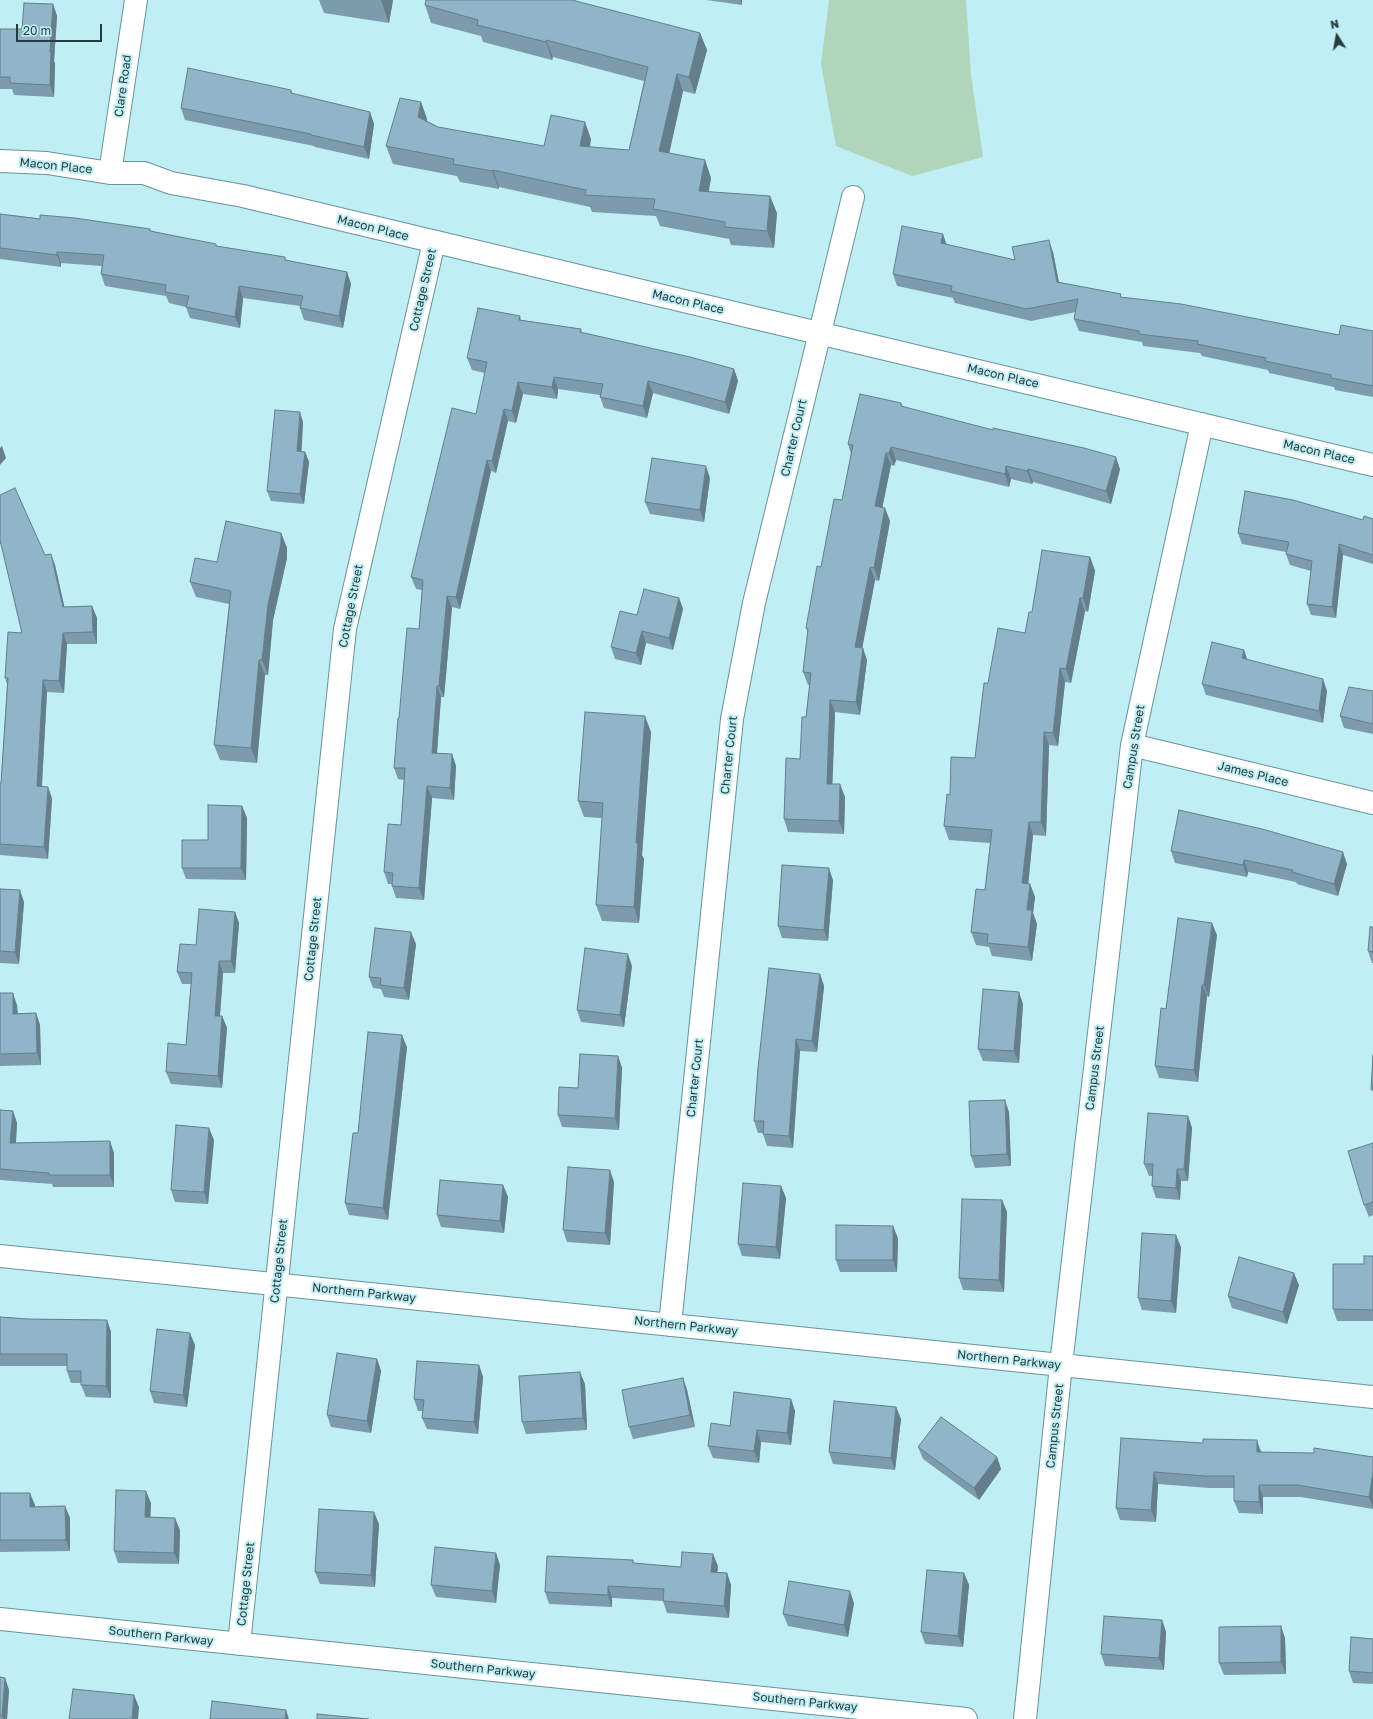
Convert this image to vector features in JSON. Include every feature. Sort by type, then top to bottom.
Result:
[{"type":"street","name":"Clare Road","points":[[110,172],[136,0]]},
{"type":"street","name":"Macon Place","points":[[0,161],[47,163],[110,172],[144,173],[171,183],[243,196],[1373,465]]},
{"type":"street","name":"Charter Court","points":[[670,1325],[732,719],[754,603],[853,197]]},
{"type":"street","name":"Cottage Street","points":[[239,1644],[345,628],[434,242]]},
{"type":"street","name":"Campus Street","points":[[1026,1719],[1061,1365],[1132,745],[1202,424]]},
{"type":"street","name":"James Place","points":[[1132,745],[1373,803]]},
{"type":"street","name":"Northern Parkway","points":[[0,1256],[1373,1397]]},
{"type":"street","name":"Southern Parkway","points":[[0,1619],[966,1719]]},
{"type":"green space","points":[[829,0],[966,0],[971,75],[983,157],[912,176],[836,146],[821,64]]},
{"type":"building","points":[[426,0],[572,0],[700,33],[689,77],[677,74],[659,151],[705,160],[699,191],[770,196],[767,231],[725,227],[725,222],[653,209],[655,199],[585,195],[586,190],[493,170],[453,164],[454,159],[386,146],[400,98],[421,102],[418,117],[438,127],[544,146],[551,115],[585,122],[580,146],[629,150],[648,67],[546,40],[546,42],[477,25],[478,20],[425,5]]},
{"type":"building","points":[[24,3],[53,4],[50,52],[50,85],[10,83],[10,77],[0,77],[0,29],[22,29]]},
{"type":"building","points":[[188,68],[291,90],[291,93],[370,112],[364,147],[311,134],[181,108]]},
{"type":"building","points":[[0,214],[40,219],[40,215],[75,218],[150,229],[150,231],[216,244],[216,246],[285,257],[285,260],[347,272],[339,316],[300,308],[303,296],[239,286],[235,317],[186,307],[189,296],[165,292],[166,285],[101,274],[104,255],[57,252],[57,255],[0,248]]},
{"type":"building","points":[[902,226],[943,234],[941,243],[1015,260],[1012,247],[1049,240],[1057,282],[1121,294],[1120,297],[1181,304],[1339,335],[1341,325],[1373,331],[1373,386],[1331,378],[1331,375],[1265,361],[1266,358],[1197,344],[1198,341],[1139,334],[1139,331],[1074,319],[1078,299],[1026,309],[951,291],[952,286],[893,274]]},
{"type":"building","points":[[478,308],[520,316],[519,320],[581,329],[580,332],[690,357],[734,369],[725,402],[648,381],[643,406],[600,397],[603,384],[554,377],[552,387],[518,382],[512,411],[504,409],[492,461],[487,460],[456,597],[447,596],[439,686],[437,686],[432,753],[452,754],[450,788],[427,786],[419,888],[392,886],[393,873],[384,872],[388,824],[401,825],[405,768],[394,768],[407,628],[419,629],[423,580],[411,577],[452,408],[476,414],[487,362],[467,358]]},
{"type":"building","points":[[860,394],[901,403],[901,406],[993,430],[993,428],[1084,448],[1116,457],[1106,491],[1028,469],[1027,471],[1006,466],[1005,474],[891,447],[889,453],[886,453],[875,506],[885,508],[874,568],[870,567],[855,647],[863,648],[856,702],[830,700],[827,784],[840,784],[839,821],[784,819],[786,758],[800,759],[802,717],[806,717],[811,673],[803,672],[808,629],[806,628],[817,566],[821,567],[834,499],[842,500],[853,445],[848,444]]},
{"type":"building","points":[[275,410],[300,412],[297,451],[305,452],[300,494],[267,491]]},
{"type":"building","points":[[652,458],[706,466],[700,510],[645,502]]},
{"type":"building","points":[[15,488],[45,555],[51,554],[63,607],[92,606],[93,632],[63,633],[59,681],[43,680],[37,786],[48,787],[44,847],[0,844],[0,783],[8,678],[5,678],[8,632],[22,633],[0,540],[0,495]]},
{"type":"building","points":[[1245,491],[1293,500],[1363,520],[1364,516],[1373,519],[1373,555],[1339,544],[1332,607],[1307,604],[1312,561],[1286,554],[1289,542],[1238,533]]},
{"type":"building","points":[[226,521],[281,533],[281,543],[268,605],[262,660],[259,660],[251,748],[214,745],[231,591],[190,582],[195,558],[217,562]]},
{"type":"building","points":[[1042,550],[1090,557],[1083,598],[1080,598],[1066,669],[1060,668],[1053,733],[1044,732],[1041,822],[1029,822],[1022,883],[1030,884],[1027,910],[1032,910],[1028,947],[987,943],[988,934],[971,932],[976,889],[985,890],[992,830],[944,826],[947,794],[950,795],[951,757],[975,758],[984,683],[988,683],[998,628],[1025,633],[1029,612],[1032,612]]},
{"type":"building","points":[[644,589],[679,598],[669,638],[642,631],[636,653],[611,647],[620,611],[637,615]]},
{"type":"building","points":[[1212,642],[1244,650],[1242,658],[1323,679],[1319,711],[1202,684]]},
{"type":"building","points":[[1349,687],[1373,691],[1373,724],[1340,716]]},
{"type":"building","points":[[585,712],[645,716],[636,843],[638,843],[634,907],[596,905],[603,803],[578,801]]},
{"type":"building","points":[[208,805],[242,806],[241,868],[182,868],[182,840],[208,840]]},
{"type":"building","points":[[1179,810],[1262,829],[1343,852],[1334,884],[1292,872],[1293,870],[1244,860],[1243,865],[1171,851]]},
{"type":"building","points":[[782,865],[829,868],[824,930],[778,926]]},
{"type":"building","points":[[0,889],[20,890],[15,952],[0,951]]},
{"type":"building","points":[[199,909],[235,912],[231,961],[219,961],[215,1016],[222,1016],[218,1076],[166,1072],[168,1043],[186,1045],[192,973],[177,972],[180,944],[196,945]]},
{"type":"building","points":[[1178,918],[1212,923],[1204,985],[1202,985],[1194,1070],[1155,1066],[1161,1008],[1166,1009]]},
{"type":"building","points":[[1370,927],[1373,927],[1373,952],[1368,951]]},
{"type":"building","points":[[375,928],[411,932],[404,988],[380,985],[381,978],[369,977]]},
{"type":"building","points":[[585,948],[628,954],[620,1015],[577,1010]]},
{"type":"building","points":[[769,968],[820,974],[812,1041],[796,1039],[789,1136],[763,1134],[764,1121],[754,1121]]},
{"type":"building","points":[[983,989],[1019,992],[1014,1051],[978,1049]]},
{"type":"building","points":[[0,993],[13,993],[13,1014],[36,1013],[37,1053],[0,1054]]},
{"type":"building","points":[[368,1032],[402,1035],[383,1208],[345,1203],[353,1133],[358,1133]]},
{"type":"building","points":[[580,1054],[618,1056],[615,1118],[558,1115],[559,1087],[578,1088]]},
{"type":"building","points":[[1373,1055],[1373,1090],[1371,1090]]},
{"type":"building","points":[[1005,1100],[1007,1154],[971,1156],[969,1101]]},
{"type":"building","points":[[0,1110],[13,1111],[10,1143],[110,1141],[110,1175],[49,1175],[49,1173],[0,1169]]},
{"type":"building","points":[[1148,1113],[1188,1116],[1184,1169],[1177,1169],[1176,1188],[1152,1186],[1153,1164],[1144,1164]]},
{"type":"building","points":[[176,1125],[209,1128],[204,1192],[171,1190]]},
{"type":"building","points":[[1373,1143],[1373,1202],[1364,1205],[1348,1151]]},
{"type":"building","points":[[568,1167],[610,1170],[605,1233],[563,1230]]},
{"type":"building","points":[[440,1180],[503,1185],[500,1221],[437,1215]]},
{"type":"building","points":[[743,1183],[781,1186],[776,1247],[738,1244]]},
{"type":"building","points":[[962,1199],[1002,1200],[999,1280],[959,1278]]},
{"type":"building","points":[[836,1225],[893,1226],[893,1260],[836,1260]]},
{"type":"building","points":[[1142,1233],[1176,1235],[1171,1301],[1138,1298]]},
{"type":"building","points":[[1364,1256],[1373,1256],[1373,1310],[1333,1309],[1333,1264],[1364,1264]]},
{"type":"building","points":[[1239,1257],[1294,1273],[1283,1312],[1228,1296]]},
{"type":"building","points":[[0,1317],[28,1319],[107,1320],[106,1386],[81,1385],[81,1371],[67,1371],[67,1354],[0,1354]]},
{"type":"building","points":[[157,1329],[190,1333],[183,1395],[150,1391]]},
{"type":"building","points":[[337,1353],[377,1359],[367,1421],[327,1415]]},
{"type":"building","points":[[417,1361],[479,1365],[474,1422],[422,1418],[424,1400],[414,1399]]},
{"type":"building","points":[[580,1372],[583,1418],[522,1422],[519,1376]]},
{"type":"building","points":[[683,1378],[690,1415],[629,1427],[622,1390]]},
{"type":"building","points":[[734,1392],[791,1399],[787,1433],[757,1430],[754,1451],[708,1446],[711,1423],[730,1426]]},
{"type":"building","points":[[834,1401],[896,1407],[891,1458],[829,1452]]},
{"type":"building","points":[[941,1417],[997,1457],[974,1488],[918,1447]]},
{"type":"building","points":[[1121,1438],[1203,1443],[1203,1439],[1257,1440],[1257,1452],[1314,1453],[1314,1448],[1373,1457],[1373,1473],[1369,1497],[1297,1485],[1259,1485],[1259,1502],[1234,1501],[1234,1476],[1205,1476],[1154,1472],[1151,1510],[1116,1508]]},
{"type":"building","points":[[116,1490],[146,1491],[145,1517],[175,1518],[174,1553],[114,1551]]},
{"type":"building","points":[[0,1493],[30,1493],[30,1507],[65,1506],[66,1540],[0,1540]]},
{"type":"building","points":[[319,1509],[374,1512],[371,1575],[315,1572]]},
{"type":"building","points":[[435,1547],[496,1553],[492,1591],[431,1585]]},
{"type":"building","points":[[682,1552],[713,1554],[711,1572],[727,1573],[724,1606],[663,1601],[664,1589],[608,1586],[608,1595],[545,1592],[547,1556],[633,1560],[633,1563],[681,1567]]},
{"type":"building","points":[[927,1570],[964,1573],[958,1636],[921,1632]]},
{"type":"building","points":[[789,1581],[850,1591],[844,1625],[783,1614]]},
{"type":"building","points":[[1104,1616],[1162,1620],[1159,1658],[1101,1654]]},
{"type":"building","points":[[1281,1626],[1281,1662],[1219,1663],[1219,1627]]},
{"type":"building","points":[[1351,1637],[1373,1639],[1373,1673],[1349,1671]]},
{"type":"building","points":[[0,1677],[5,1678],[2,1716],[0,1715]]},
{"type":"building","points":[[73,1689],[134,1695],[132,1719],[69,1719]]},
{"type":"building","points":[[212,1701],[286,1710],[285,1719],[210,1719]]},
{"type":"building","points":[[317,1714],[369,1719],[317,1719]]}]
